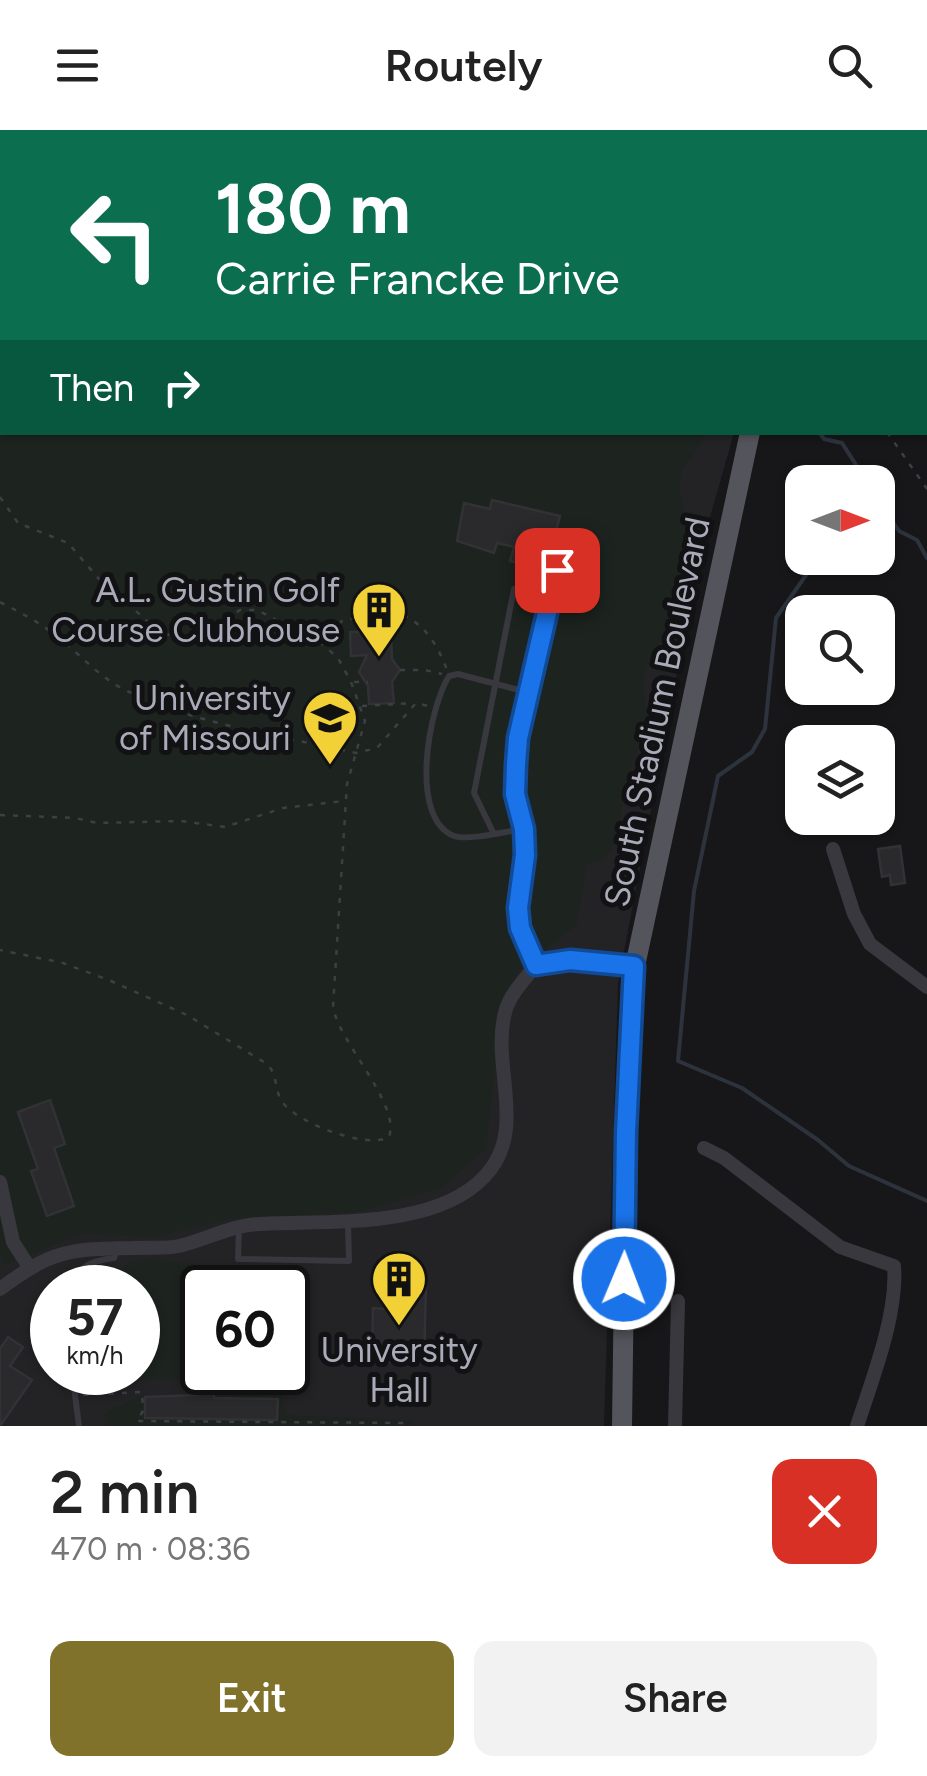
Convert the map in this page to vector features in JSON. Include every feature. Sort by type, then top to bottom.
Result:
[{"type":"main road","name":"South Stadium Boulevard","points":[[622,1426],[626,1132],[634,966],[749,435]]},
{"type":"street","points":[[833,849],[854,914],[870,944],[927,987]]},
{"type":"street","points":[[0,1289],[45,1258],[84,1248],[176,1247],[255,1224],[348,1223],[406,1214],[452,1199],[484,1178],[501,1154],[508,1119],[502,1052],[506,1009],[536,965],[570,960],[634,966]]},
{"type":"street","points":[[704,1148],[724,1158],[840,1247],[894,1266],[895,1280],[883,1339],[856,1426]]},
{"type":"street","points":[[0,1182],[13,1242],[29,1268]]},
{"type":"street","points":[[675,1426],[678,1301]]},
{"type":"lane","points":[[536,965],[520,928],[518,908],[525,855],[524,829],[515,794],[516,764],[518,738],[564,542]]},
{"type":"lane","points":[[494,832],[474,794],[514,589],[550,597]]},
{"type":"lane","points":[[524,829],[464,839],[449,834],[438,821],[427,792],[427,741],[440,690],[449,676],[458,674],[530,694]]},
{"type":"lane","points":[[238,1228],[238,1259],[348,1260],[348,1223]]},
{"type":"lane","points":[[85,1265],[114,1258],[117,1248]]},
{"type":"lane","points":[[76,1395],[80,1426]]},
{"type":"path","points":[[889,435],[927,489]]},
{"type":"path","points":[[0,497],[18,523],[68,543],[99,579],[160,632],[180,638],[198,637],[233,613],[257,610],[320,642],[338,658],[352,682],[365,721],[346,801],[333,1007],[341,1033],[371,1076],[391,1122],[391,1132],[384,1140],[372,1142],[339,1134],[293,1111],[281,1100],[276,1075],[266,1064],[188,1015],[63,963],[0,950]]},
{"type":"path","points":[[0,602],[46,628],[87,665],[137,696],[187,714],[356,753],[377,748],[416,702]]},
{"type":"path","points":[[390,614],[404,616],[430,636],[449,676]]},
{"type":"path","points":[[320,642],[342,621],[364,616]]},
{"type":"path","points":[[400,670],[426,670],[449,676]]},
{"type":"path","points":[[352,682],[368,682]]},
{"type":"path","points":[[361,706],[416,702],[436,708]]},
{"type":"path","points":[[0,815],[225,827],[283,808],[346,801]]},
{"type":"path","points":[[142,1395],[137,1420],[405,1426]]},
{"type":"shaded area","name":"University of Missouri","points":[[0,435],[733,435],[700,552],[618,983],[604,1426],[0,1426]]},
{"type":"shaded area","name":"University of Missouri","points":[[0,435],[704,435],[680,478],[689,530],[687,552],[667,625],[644,676],[646,728],[625,783],[614,842],[600,863],[587,863],[577,924],[517,972],[497,1049],[486,1150],[439,1189],[356,1212],[227,1219],[153,1238],[84,1233],[3,1266]]},
{"type":"shaded area","points":[[149,1259],[189,1263],[180,1265],[180,1379],[160,1379],[160,1265],[127,1265]]},
{"type":"shaded area","points":[[283,1395],[285,1415],[411,1420],[411,1426],[106,1426],[104,1414],[138,1396]]},
{"type":"building","points":[[492,500],[560,516],[555,535],[550,534],[543,561],[539,560],[537,567],[510,561],[514,547],[497,543],[494,553],[457,541],[464,503],[490,509]]},
{"type":"building","name":"A.L. Gustin Golf Course Clubhouse","points":[[390,613],[392,659],[400,670],[392,682],[394,703],[369,704],[368,686],[359,672],[367,655],[351,656],[350,632],[365,632],[364,614]]},
{"type":"building","points":[[900,846],[905,883],[891,885],[890,875],[882,877],[878,849]]},
{"type":"building","points":[[50,1100],[65,1144],[54,1148],[74,1206],[47,1216],[31,1171],[38,1169],[18,1112]]},
{"type":"building","name":"University Hall","points":[[387,1285],[426,1286],[424,1363],[384,1362],[384,1347],[372,1346],[373,1308],[386,1309]]},
{"type":"building","points":[[8,1337],[23,1347],[10,1366],[30,1379],[30,1383],[0,1426],[0,1349]]},
{"type":"building","points":[[214,1395],[278,1399],[277,1420],[145,1418],[145,1397]]},
{"type":"waterway","points":[[821,435],[842,443],[856,465]]},
{"type":"waterway","points":[[895,525],[917,540],[927,558]]},
{"type":"waterway","points":[[806,575],[776,618],[765,729],[752,752],[718,776],[694,891],[678,1061],[742,1088],[849,1166],[927,1201]]},
{"type":"place","name":"A.L. Gustin Golf Course Clubhouse","points":[[379,659]]},
{"type":"place","name":"University of Missouri","points":[[330,767]]},
{"type":"place","name":"University Hall","points":[[399,1328]]},
{"type":"route","points":[[557,570],[518,738],[515,794],[524,829],[525,855],[518,908],[520,928],[536,965],[570,960],[634,966],[624,1279]]}]
